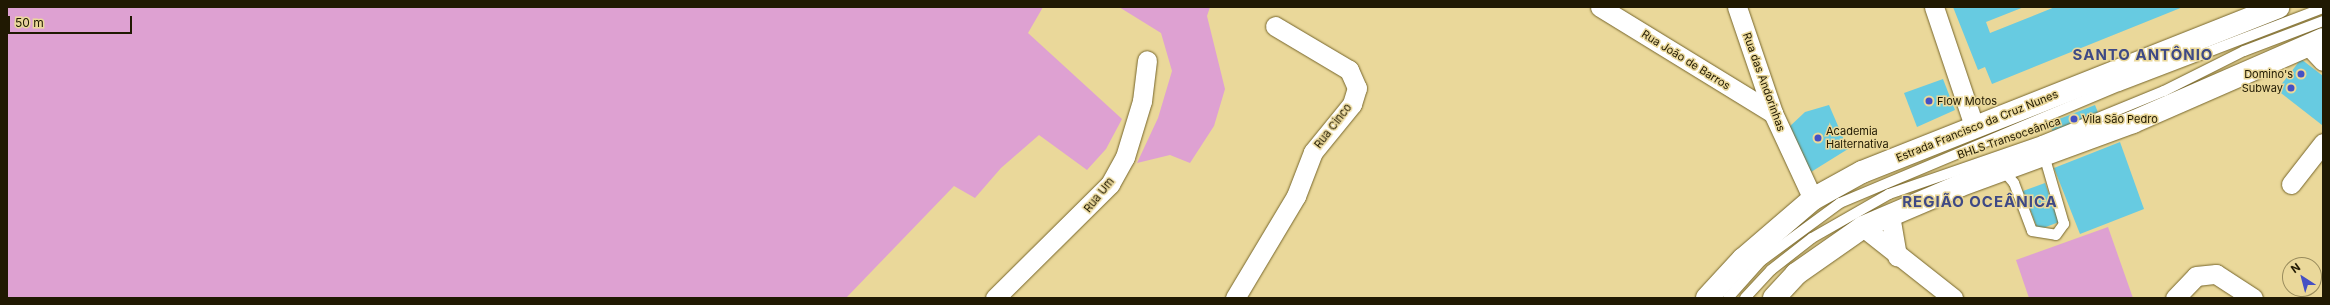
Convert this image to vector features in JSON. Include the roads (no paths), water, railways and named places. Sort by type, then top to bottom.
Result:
[{"type":"main road","name":"Estrada Francisco da Cruz Nunes","points":[[1707,298],[1744,259],[1812,199],[1862,172],[1974,126],[2279,7]]},
{"type":"main road","points":[[1774,298],[1796,274],[1863,227],[2004,170],[2050,154],[2316,42]]},
{"type":"street","name":"Rua João de Barros","points":[[1600,7],[1773,113]]},
{"type":"street","name":"Rua das Andorinhas","points":[[1737,7],[1773,113],[1812,199]]},
{"type":"street","points":[[1934,7],[1974,126]]},
{"type":"street","name":"Rua Cinco","points":[[1235,298],[1296,196],[1313,152],[1352,104],[1358,88],[1349,70],[1275,26]]},
{"type":"street","points":[[2316,42],[2323,61]]},
{"type":"street","name":"Rua Um","points":[[995,298],[1110,184],[1125,157],[1142,100],[1147,60]]},
{"type":"street","points":[[2291,184],[2323,143]]},
{"type":"street","points":[[1890,215],[1897,256]]},
{"type":"street","points":[[1863,227],[1897,256],[1953,298]]},
{"type":"street","points":[[2174,298],[2196,276],[2216,274],[2253,298]]},
{"type":"lane","name":"BHLS Transoceânica","points":[[1728,298],[1761,261],[1840,203],[2120,86],[2323,8]]},
{"type":"lane","name":"BHLS Transoceânica","points":[[1744,298],[1771,270],[1812,238],[1889,194],[2042,141],[2164,91],[2244,52],[2323,21]]},
{"type":"lane","points":[[2004,170],[2014,183],[2032,231],[2056,235],[2064,224],[2046,162],[2050,154]]},
{"type":"place","name":"Domino's","points":[[2301,74]]},
{"type":"place","name":"Subway","points":[[2291,88]]},
{"type":"place","name":"Flow Motos","points":[[1929,101]]},
{"type":"place","name":"Vila São Pedro","points":[[2074,119]]},
{"type":"place","name":"Academia Halternativa","points":[[1818,138]]},
{"type":"district","name":"SANTO ANTÔNIO","points":[[2143,55]]},
{"type":"district","name":"REGIÃO OCEÂNICA","points":[[1980,202]]}]
